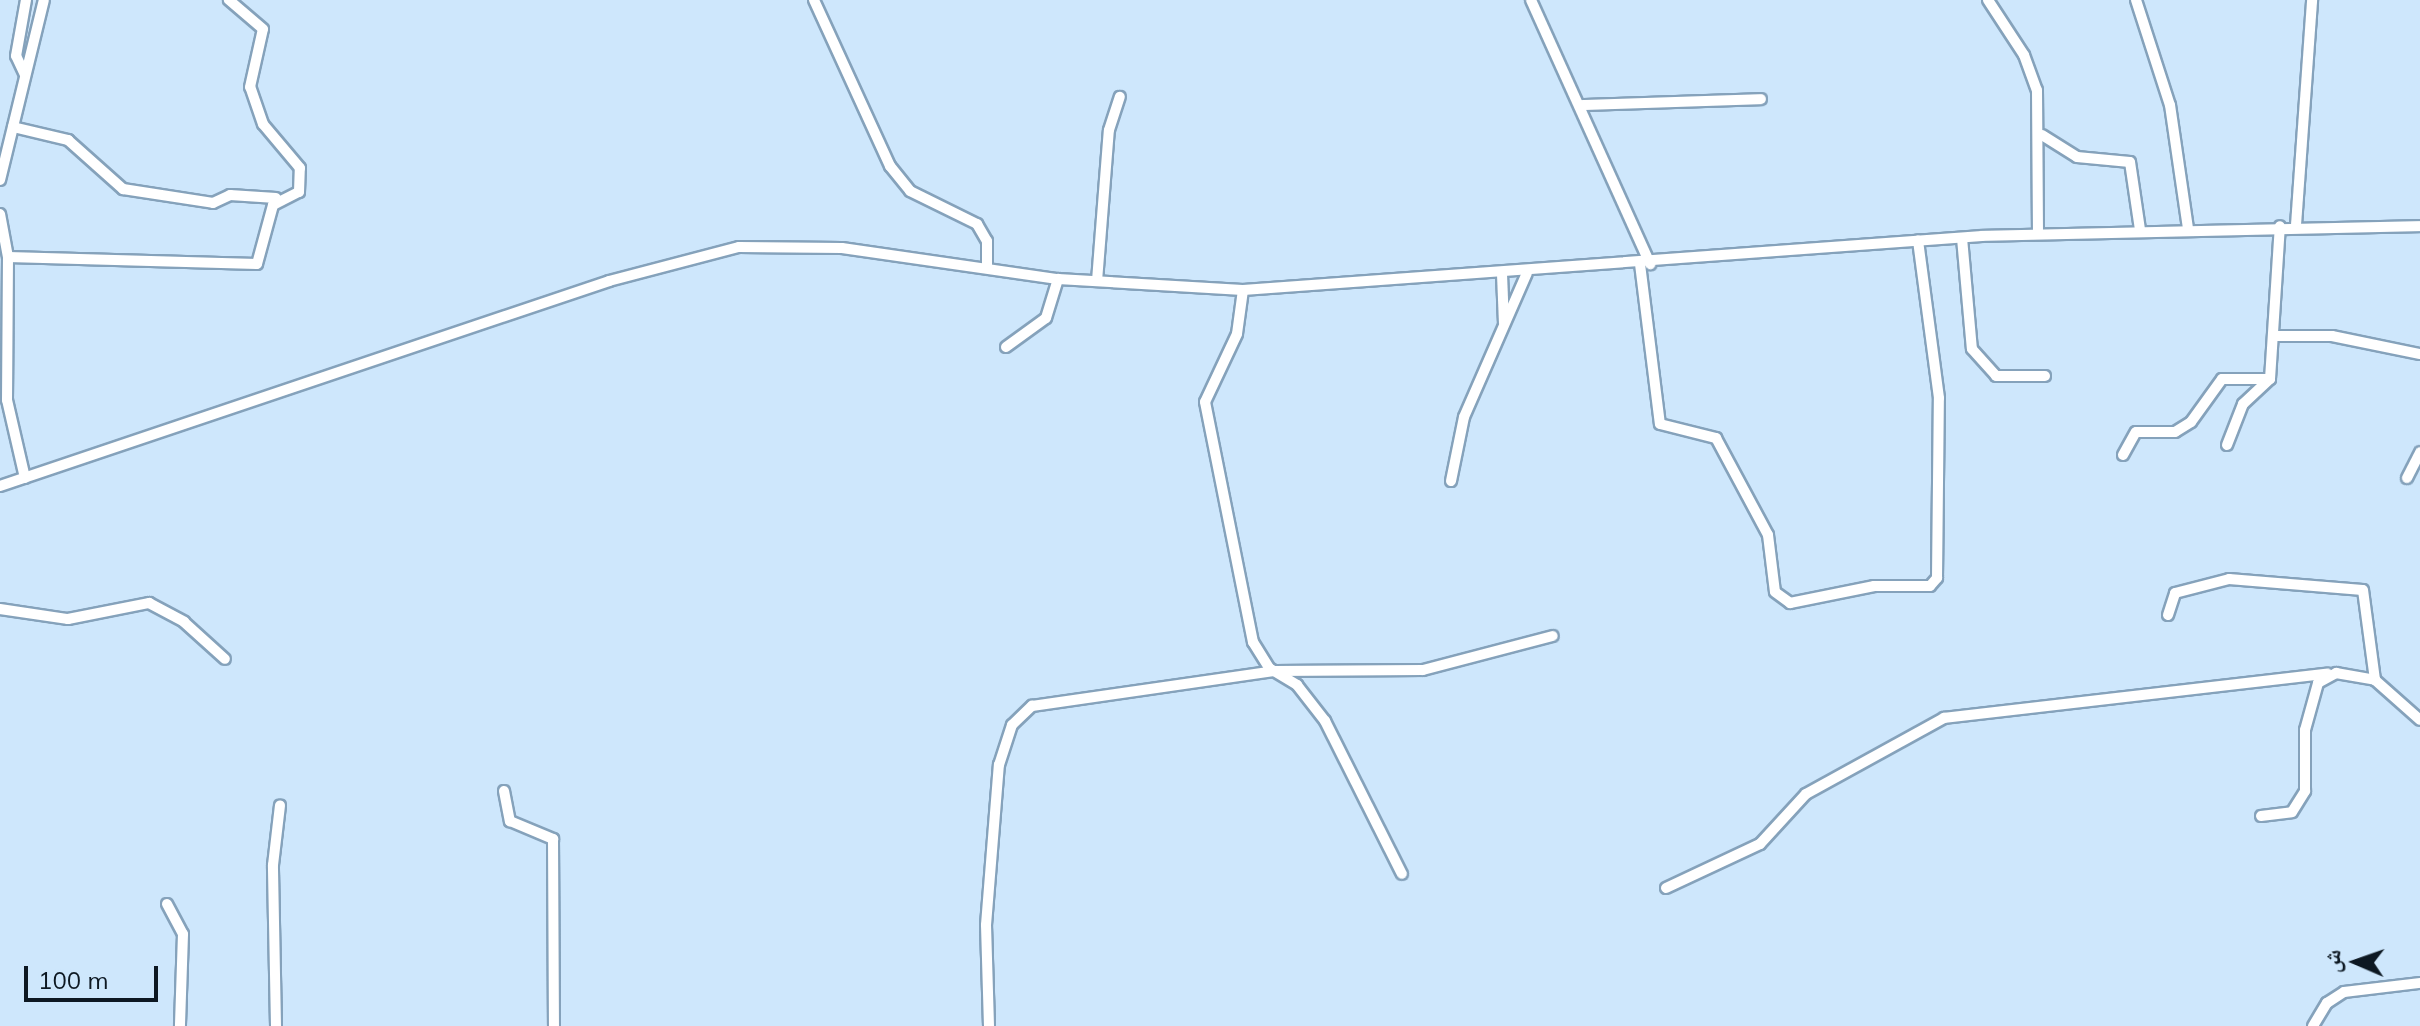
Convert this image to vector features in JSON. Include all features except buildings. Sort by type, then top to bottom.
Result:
[{"type":"street","points":[[25,75],[16,56],[26,0]]},
{"type":"street","points":[[0,180],[44,0]]},
{"type":"street","points":[[13,127],[68,140],[104,179],[150,196],[213,203],[230,195],[276,198],[299,192],[300,168],[263,124],[250,87],[263,29],[229,0]]},
{"type":"street","points":[[814,0],[890,166],[910,191],[977,224],[987,241],[987,268]]},
{"type":"street","points":[[1531,0],[1582,105],[1645,264],[1660,424],[1716,438],[1768,535],[1775,592],[1790,603],[1874,586],[1930,586],[1937,578],[1939,398],[1918,240]]},
{"type":"street","points":[[1988,0],[2033,72],[2042,135],[2038,233]]},
{"type":"street","points":[[2136,0],[2170,105],[2188,228]]},
{"type":"street","points":[[2296,225],[2312,0]]},
{"type":"street","points":[[1097,281],[1107,140],[1120,97]]},
{"type":"street","points":[[1582,105],[1761,99]]},
{"type":"street","points":[[2042,135],[2077,157],[2130,162],[2140,230]]},
{"type":"street","points":[[8,257],[254,267],[276,198]]},
{"type":"street","points":[[0,214],[8,257],[7,400],[25,478]]},
{"type":"street","points":[[0,486],[713,250],[794,244],[1058,279],[1243,290],[1527,273],[2038,233],[2296,225],[2420,226]]},
{"type":"street","points":[[2227,445],[2243,404],[2270,379],[2277,336],[2280,226]]},
{"type":"street","points":[[1962,238],[1972,349],[1996,376],[2045,376]]},
{"type":"street","points":[[1451,481],[1464,417],[1527,273]]},
{"type":"street","points":[[1502,274],[1504,325]]},
{"type":"street","points":[[1006,347],[1046,318],[1058,279]]},
{"type":"street","points":[[1243,290],[1237,334],[1205,402],[1253,642],[1275,671],[1297,685],[1325,721],[1402,874]]},
{"type":"street","points":[[2277,336],[2332,336],[2420,354]]},
{"type":"street","points":[[2123,455],[2136,432],[2175,432],[2191,422],[2222,379],[2270,379]]},
{"type":"street","points":[[2407,478],[2420,452]]},
{"type":"street","points":[[2168,615],[2175,593],[2229,579],[2363,590],[2375,680]]},
{"type":"street","points":[[0,609],[68,619],[149,603],[184,622],[225,659]]},
{"type":"street","points":[[989,1026],[986,925],[999,765],[1012,725],[1040,704],[1275,671],[1423,670],[1553,636]]},
{"type":"street","points":[[2261,816],[2292,812],[2305,791],[2310,701],[2327,674]]},
{"type":"street","points":[[1666,888],[1760,844],[1806,794],[1944,718],[2327,674],[2375,680],[2420,720]]},
{"type":"street","points":[[504,791],[510,821],[553,839],[554,1026]]},
{"type":"street","points":[[276,1026],[273,865],[280,805]]},
{"type":"street","points":[[167,904],[177,912],[184,943],[180,1026]]},
{"type":"street","points":[[2313,1026],[2327,1003],[2344,992],[2420,983]]}]
